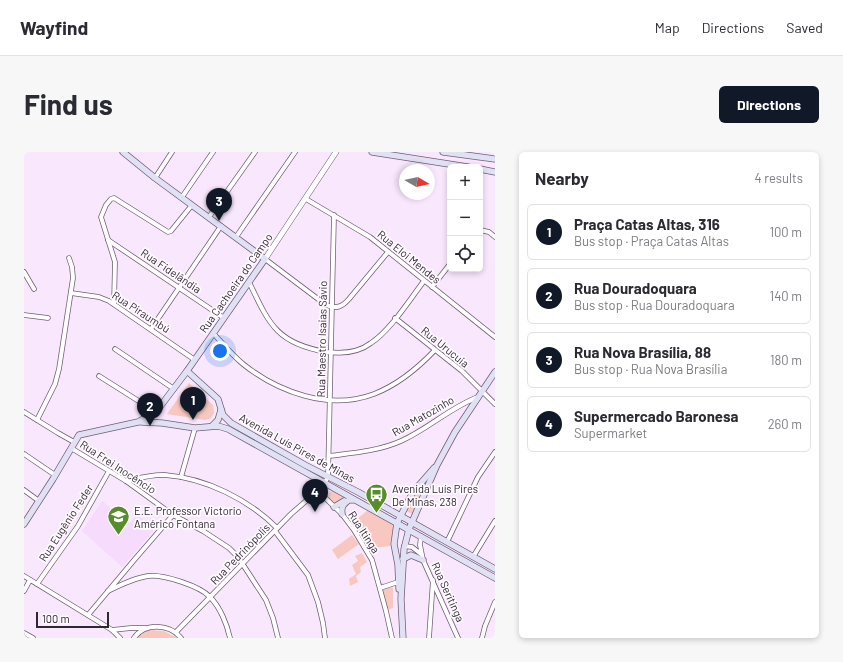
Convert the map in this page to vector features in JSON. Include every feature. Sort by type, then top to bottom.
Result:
[{"type":"main road","points":[[372,152],[449,164]]},
{"type":"main road","points":[[443,152],[495,159]]},
{"type":"main road","points":[[127,154],[155,178],[265,259]]},
{"type":"main road","points":[[483,170],[495,172]]},
{"type":"main road","name":"Rua Cachoeira do Campo","points":[[156,412],[195,360],[265,259]]},
{"type":"main road","name":"Avenida Luís Pires de Minas","points":[[187,371],[218,400],[226,418],[231,423],[495,569]]},
{"type":"main road","points":[[403,638],[401,599],[403,559],[404,546],[409,529],[437,465],[455,432],[480,394],[494,376]]},
{"type":"main road","points":[[24,524],[77,437],[82,434],[138,422],[162,423],[195,428],[212,426],[218,420],[221,409]]},
{"type":"main road","points":[[138,422],[156,412],[162,423]]},
{"type":"main road","name":"Avenida Luís Pires de Minas","points":[[212,426],[228,429],[495,578]]},
{"type":"main road","points":[[401,599],[398,582],[398,565],[394,549],[397,523],[413,492],[437,465]]},
{"type":"main road","points":[[413,492],[420,494],[422,499]]},
{"type":"main road","points":[[334,507],[343,502],[347,495]]},
{"type":"main road","points":[[342,514],[344,503],[349,500],[357,501]]},
{"type":"main road","points":[[394,539],[397,545],[404,546]]},
{"type":"main road","points":[[403,559],[411,555],[423,560]]},
{"type":"street","points":[[155,178],[172,152]]},
{"type":"street","points":[[182,197],[213,152]]},
{"type":"street","points":[[209,217],[255,152]]},
{"type":"street","points":[[236,237],[295,152]]},
{"type":"street","name":"Rua Cachoeira do Campo","points":[[265,259],[336,152]]},
{"type":"street","points":[[114,304],[116,268],[101,218],[104,208],[112,198],[168,232],[171,231],[192,205]]},
{"type":"street","name":"Rua Eloi Mendes","points":[[306,199],[370,237],[495,337]]},
{"type":"street","name":"Rua Maestro Isaias Sávio","points":[[325,483],[325,475],[328,464],[334,216]]},
{"type":"street","points":[[151,329],[221,226]]},
{"type":"street","points":[[483,231],[489,232],[495,237]]},
{"type":"street","name":"Rua Fidelândia","points":[[108,239],[224,318]]},
{"type":"street","points":[[265,259],[326,305],[331,307],[340,307],[388,252]]},
{"type":"street","points":[[37,420],[58,375],[73,272],[69,258]]},
{"type":"street","points":[[432,287],[447,268]]},
{"type":"street","points":[[24,272],[25,277],[34,289]]},
{"type":"street","points":[[249,282],[266,317],[285,338],[304,347],[331,352],[349,353],[370,344],[381,335],[424,281]]},
{"type":"street","name":"Rua Piraumbú","points":[[71,293],[109,300],[195,360]]},
{"type":"street","points":[[24,315],[48,318]]},
{"type":"street","name":"Rua Urucuia","points":[[395,318],[462,372],[480,394],[495,404]]},
{"type":"street","points":[[213,333],[244,365],[278,386],[304,395],[330,400],[346,400],[362,397],[387,388],[406,376],[435,350]]},
{"type":"street","points":[[115,349],[174,389]]},
{"type":"street","points":[[99,376],[156,412]]},
{"type":"street","name":"Rua Matozinho","points":[[328,456],[376,449],[400,442],[419,432],[466,401],[480,394]]},
{"type":"street","points":[[24,412],[74,442]]},
{"type":"street","points":[[180,477],[195,428]]},
{"type":"street","name":"Rua Frei Inocêncio","points":[[71,448],[126,481],[173,515],[203,531],[229,548],[243,564],[266,600],[273,618],[278,638]]},
{"type":"street","points":[[447,542],[478,477],[495,452]]},
{"type":"street","points":[[24,454],[55,475]]},
{"type":"street","name":"Rua Eugênio Feder","points":[[37,584],[78,526],[109,471]]},
{"type":"street","points":[[126,481],[152,475],[180,477],[224,490],[258,510],[276,529],[308,574],[318,602],[325,638]]},
{"type":"street","points":[[318,480],[318,490]]},
{"type":"street","name":"Rua Pedrinópolis","points":[[176,632],[291,514],[325,483]]},
{"type":"street","points":[[24,490],[39,501]]},
{"type":"street","name":"Rua Itinga","points":[[318,490],[342,514],[354,530],[372,560],[392,638]]},
{"type":"street","points":[[88,615],[173,515]]},
{"type":"street","points":[[473,557],[495,521]]},
{"type":"street","name":"Rua Seritinga","points":[[421,536],[420,544],[423,560],[458,638]]},
{"type":"street","name":"Rua Seritinga","points":[[404,546],[412,547],[421,554]]},
{"type":"street","points":[[108,591],[138,578],[156,575],[171,578],[198,589],[211,597],[224,619],[230,638]]},
{"type":"street","points":[[24,576],[112,630],[120,638]]},
{"type":"street","points":[[24,591],[30,580]]},
{"type":"street","points":[[429,638],[433,580]]},
{"type":"street","points":[[380,588],[398,582]]},
{"type":"street","points":[[482,638],[485,626],[495,602]]},
{"type":"street","points":[[112,630],[161,627],[176,632],[181,638]]},
{"type":"street","points":[[134,638],[140,631],[146,628]]},
{"type":"street","points":[[24,633],[33,638]]},
{"type":"shaded area","points":[[189,383],[213,405],[214,413],[211,418],[205,420],[167,414]]},
{"type":"shaded area","points":[[334,490],[344,495],[344,498],[336,506],[329,500],[330,493]]},
{"type":"shaded area","points":[[413,493],[418,494],[421,498],[414,515],[404,510]]},
{"type":"shaded area","name":"E.E. Professor Victorio Américo Fontana","points":[[102,501],[130,523],[136,515],[156,528],[122,567],[82,531]]},
{"type":"shaded area","points":[[368,510],[394,524],[390,546],[367,549],[354,525],[357,519]]},
{"type":"shaded area","points":[[352,535],[359,544],[338,559],[332,550]]},
{"type":"shaded area","points":[[362,553],[367,562],[360,567],[361,572],[356,576],[358,582],[350,586],[349,579],[356,574],[352,565],[358,561],[355,556]]},
{"type":"shaded area","points":[[380,582],[393,588],[393,608],[387,610]]},
{"type":"shaded area","points":[[150,630],[164,631],[177,638],[138,638],[140,635]]},
{"type":"place","name":"Rua Nova Brasília, 88","points":[[219,221]]},
{"type":"place","name":"Praça Catas Altas, 316","points":[[193,420]]},
{"type":"place","name":"Rua Douradoquara","points":[[150,426]]},
{"type":"place","name":"Supermercado Baronesa","points":[[315,512]]},
{"type":"place","name":"Avenida Luís Pires De Minas, 238","points":[[377,514]]},
{"type":"place","name":"E.E. Professor Victorio Américo Fontana","points":[[119,536]]}]
